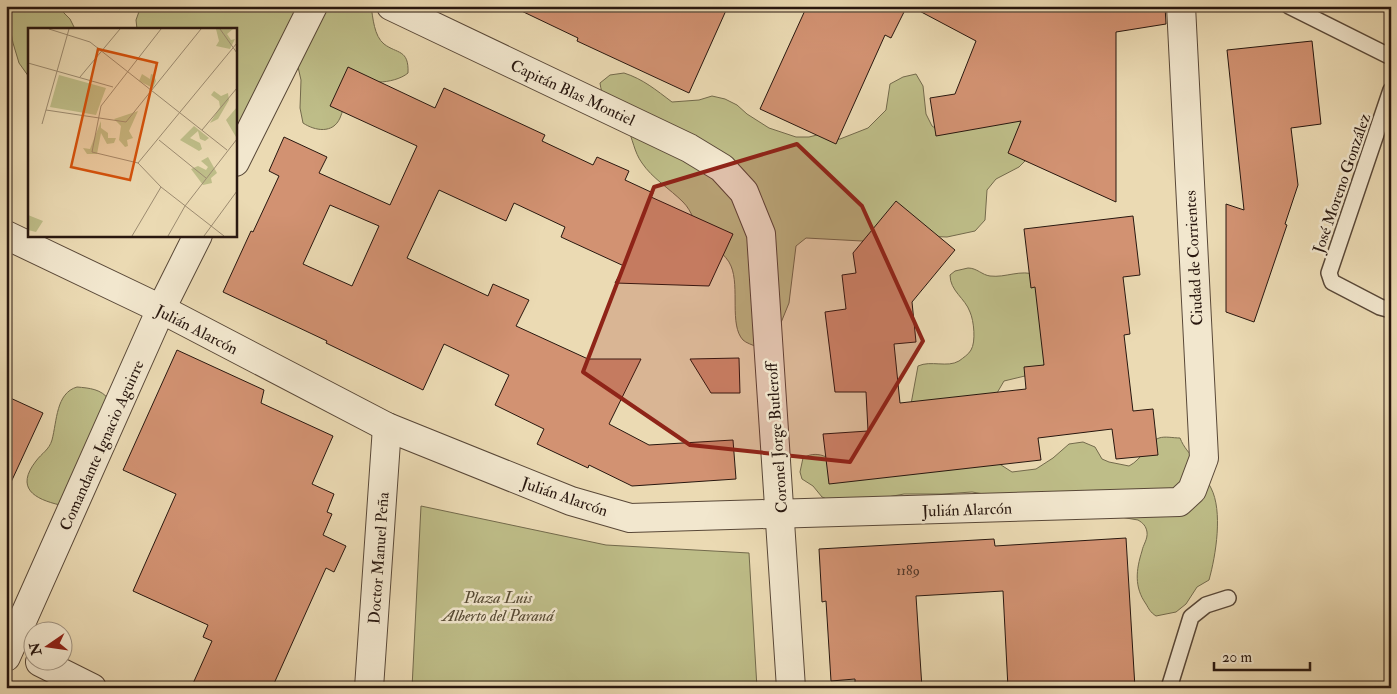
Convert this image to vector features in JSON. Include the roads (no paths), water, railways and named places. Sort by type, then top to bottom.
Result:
[{"type":"street","points":[[236,160],[313,6]]},
{"type":"street","name":"Capitán Blas Montiel","points":[[391,6],[689,148],[722,168],[744,192]]},
{"type":"street","name":"Ciudad de Corrientes","points":[[1179,502],[1192,490],[1204,458],[1181,6]]},
{"type":"street","name":"Coronel Jorge Butleroff","points":[[744,192],[761,234],[791,688]]},
{"type":"street","name":"Julián Alarcón","points":[[6,236],[161,309],[387,427],[571,501],[630,518],[1179,502]]},
{"type":"street","name":"Comandante Ignacio Aguirre","points":[[14,652],[161,309],[198,236]]},
{"type":"street","name":"Doctor Manuel Peña","points":[[369,688],[387,427]]},
{"type":"street","points":[[60,672],[92,688]]},
{"type":"lane","points":[[1289,6],[1391,57]]},
{"type":"lane","name":"José Moreno González","points":[[1391,90],[1329,273],[1332,282],[1380,307],[1391,310]]},
{"type":"lane","points":[[1169,688],[1191,617],[1206,605],[1228,598]]},
{"type":"park label","name":"Plaza Luis Alberto del Paraná","points":[[498,606]]}]
